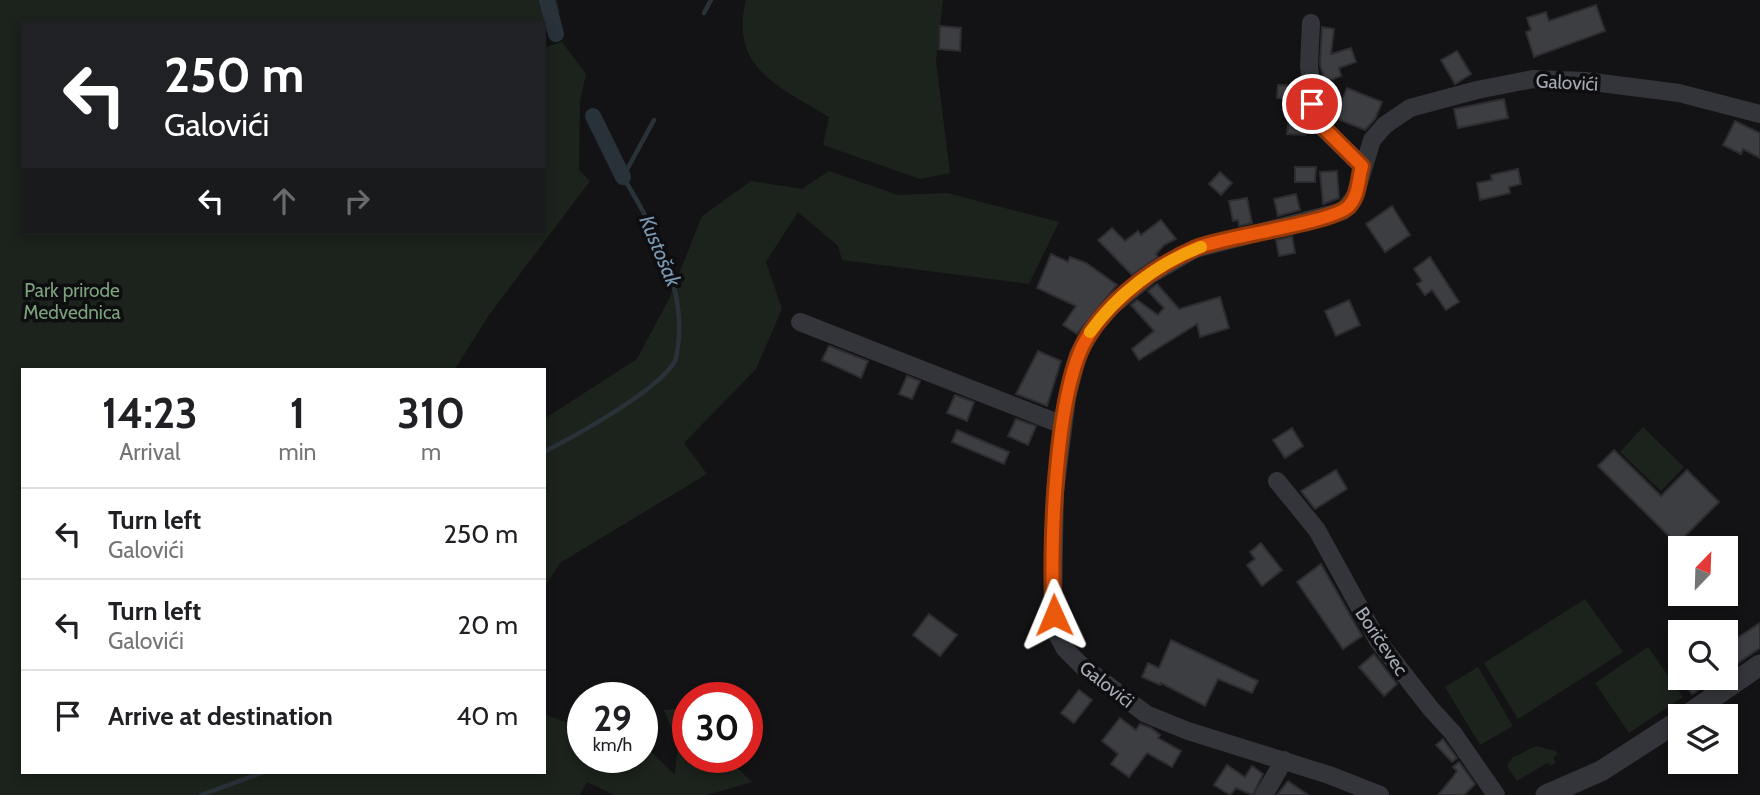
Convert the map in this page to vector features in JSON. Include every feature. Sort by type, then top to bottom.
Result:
[{"type":"street","points":[[1311,23],[1310,66],[1315,114],[1324,129],[1362,166]]},
{"type":"street","name":"Galovići","points":[[1380,795],[1152,717],[1081,665],[1065,649],[1057,634],[1053,603],[1055,492],[1070,385],[1082,347],[1105,313],[1118,300],[1158,269],[1195,249],[1343,211],[1355,196],[1362,166],[1378,133],[1402,112],[1521,80],[1545,79],[1657,90],[1760,114]]},
{"type":"street","points":[[800,322],[1063,425]]},
{"type":"street","name":"Boričevec","points":[[1277,481],[1317,530],[1378,641],[1453,733],[1496,795]]},
{"type":"street","points":[[1703,704],[1760,665]]},
{"type":"street","points":[[1546,795],[1601,771],[1668,728]]},
{"type":"street","points":[[1264,795],[1284,760]]},
{"type":"green space","name":"Park prirode Medvednica","points":[[0,0],[557,0],[560,12],[546,28],[546,21],[21,21],[21,235],[546,235],[546,47],[562,42],[586,74],[580,101],[579,170],[590,181],[489,315],[456,368],[21,368],[21,774],[546,774],[546,715],[567,723],[567,773],[658,773],[658,759],[675,775],[743,773],[752,782],[707,795],[614,795],[587,782],[580,795],[0,795]]},
{"type":"green space","points":[[746,0],[943,0],[936,61],[950,173],[920,179],[823,145],[829,117],[776,85],[762,73],[752,59],[745,43],[743,23]]},
{"type":"green space","points":[[829,171],[898,195],[947,193],[1059,222],[1029,284],[842,260],[838,246],[798,212],[766,262],[782,309],[756,369],[684,443],[707,474],[560,563],[546,585],[546,418],[637,359],[669,299],[702,216],[751,181],[802,189]]},
{"type":"green space","points":[[1643,427],[1684,467],[1661,491],[1620,452]]},
{"type":"green space","points":[[1585,599],[1623,652],[1518,719],[1484,663]]},
{"type":"green space","points":[[1648,647],[1668,676],[1668,690],[1678,690],[1683,697],[1668,704],[1668,707],[1629,733],[1595,683]]},
{"type":"green space","points":[[1478,667],[1513,726],[1480,745],[1445,687]]},
{"type":"green space","name":"Park prirode Medvednica","points":[[672,709],[672,729],[664,710]]},
{"type":"green space","points":[[1536,746],[1556,751],[1557,754],[1553,758],[1556,762],[1551,766],[1547,763],[1517,781],[1507,766],[1512,758]]},
{"type":"building","points":[[1596,5],[1605,31],[1534,57],[1526,32],[1531,30],[1527,18],[1546,12],[1549,21]]},
{"type":"building","points":[[940,26],[961,28],[960,51],[939,49]]},
{"type":"building","points":[[1322,27],[1334,29],[1331,54],[1351,48],[1356,62],[1339,68],[1341,76],[1328,81],[1327,85],[1320,65]]},
{"type":"building","points":[[1457,51],[1471,74],[1455,84],[1441,60]]},
{"type":"building","points":[[1278,85],[1300,86],[1305,135],[1287,134],[1291,99],[1277,98]]},
{"type":"building","points":[[1347,88],[1382,102],[1375,119],[1365,130],[1335,118]]},
{"type":"building","points":[[1504,99],[1508,118],[1458,128],[1454,109]]},
{"type":"building","points":[[1735,121],[1760,133],[1760,158],[1743,149],[1741,154],[1723,145]]},
{"type":"building","points":[[1295,167],[1316,167],[1315,182],[1295,182]]},
{"type":"building","points":[[1518,169],[1521,184],[1509,187],[1510,193],[1480,200],[1477,183],[1492,180],[1491,175]]},
{"type":"building","points":[[1337,171],[1339,198],[1323,204],[1320,172]]},
{"type":"building","points":[[1220,172],[1232,183],[1221,195],[1209,184]]},
{"type":"building","points":[[1296,194],[1300,210],[1278,216],[1274,199]]},
{"type":"building","points":[[1247,198],[1252,223],[1239,226],[1238,220],[1233,221],[1229,201]]},
{"type":"building","points":[[1392,206],[1410,235],[1385,252],[1366,224]]},
{"type":"building","points":[[1161,220],[1176,239],[1164,245],[1156,254],[1158,257],[1132,275],[1098,240],[1112,228],[1125,241],[1138,231],[1141,235]]},
{"type":"building","points":[[1292,236],[1295,253],[1279,256],[1276,240]]},
{"type":"building","points":[[1051,254],[1068,262],[1070,257],[1086,263],[1117,285],[1077,334],[1063,325],[1076,306],[1037,288]]},
{"type":"building","points":[[1430,257],[1459,302],[1446,310],[1432,290],[1425,295],[1417,284],[1422,281],[1414,269]]},
{"type":"building","points":[[1157,284],[1179,309],[1220,297],[1229,328],[1200,337],[1197,324],[1139,360],[1132,349],[1154,331],[1131,305],[1137,300],[1158,315],[1164,308],[1148,291]]},
{"type":"building","points":[[1349,300],[1360,325],[1336,336],[1325,311]]},
{"type":"building","points":[[829,346],[868,361],[861,378],[822,360]]},
{"type":"building","points":[[1038,351],[1061,361],[1047,406],[1016,394]]},
{"type":"building","points":[[907,376],[920,381],[912,399],[899,394]]},
{"type":"building","points":[[955,395],[974,402],[967,421],[947,413]]},
{"type":"building","points":[[1016,419],[1036,426],[1028,445],[1008,436]]},
{"type":"building","points":[[1292,428],[1303,446],[1285,458],[1273,440]]},
{"type":"building","points":[[957,430],[1009,452],[1004,464],[952,442]]},
{"type":"building","points":[[1614,450],[1661,496],[1687,470],[1719,502],[1685,536],[1669,536],[1598,466]]},
{"type":"building","points":[[1336,470],[1347,489],[1315,509],[1301,491]]},
{"type":"building","points":[[1261,543],[1282,570],[1262,586],[1247,565],[1255,559],[1250,552]]},
{"type":"building","points":[[1321,564],[1362,636],[1343,649],[1297,582]]},
{"type":"building","points":[[929,614],[957,635],[940,656],[913,635]]},
{"type":"building","points":[[1760,623],[1760,648],[1738,663],[1738,637]]},
{"type":"building","points":[[1171,640],[1258,681],[1252,693],[1218,679],[1205,706],[1161,683],[1160,685],[1142,677],[1148,663],[1159,668]]},
{"type":"building","points":[[1374,654],[1397,684],[1384,696],[1359,667]]},
{"type":"building","points":[[1079,690],[1092,700],[1074,723],[1061,713]]},
{"type":"building","points":[[1120,718],[1136,730],[1140,724],[1151,728],[1160,735],[1158,738],[1181,751],[1172,767],[1147,753],[1129,777],[1111,764],[1118,754],[1102,741]]},
{"type":"building","points":[[1443,739],[1457,758],[1452,762],[1436,745]]},
{"type":"building","points":[[1459,762],[1475,784],[1464,795],[1438,795],[1457,771],[1453,767]]},
{"type":"building","points":[[1227,765],[1245,777],[1252,766],[1263,774],[1253,795],[1236,788],[1230,795],[1214,785]]},
{"type":"building","points":[[1288,781],[1308,795],[1277,795]]},
{"type":"waterway","points":[[547,0],[556,34]]},
{"type":"waterway","name":"Kustošak","points":[[704,13],[711,0]]},
{"type":"waterway","points":[[593,116],[623,177]]},
{"type":"waterway","name":"Kustošak","points":[[546,451],[635,398],[666,373],[676,359],[679,324],[672,279],[656,236],[623,177],[654,120]]},
{"type":"waterway","name":"Kustošak","points":[[201,795],[259,774]]},
{"type":"slow traffic","points":[[1090,332],[1111,307],[1150,275],[1201,247]]},
{"type":"route","points":[[1054,615],[1055,492],[1067,397],[1078,355],[1086,338],[1105,313],[1129,291],[1158,269],[1188,252],[1225,240],[1330,216],[1348,207],[1355,196],[1362,166],[1354,161],[1318,122],[1312,104]]}]
